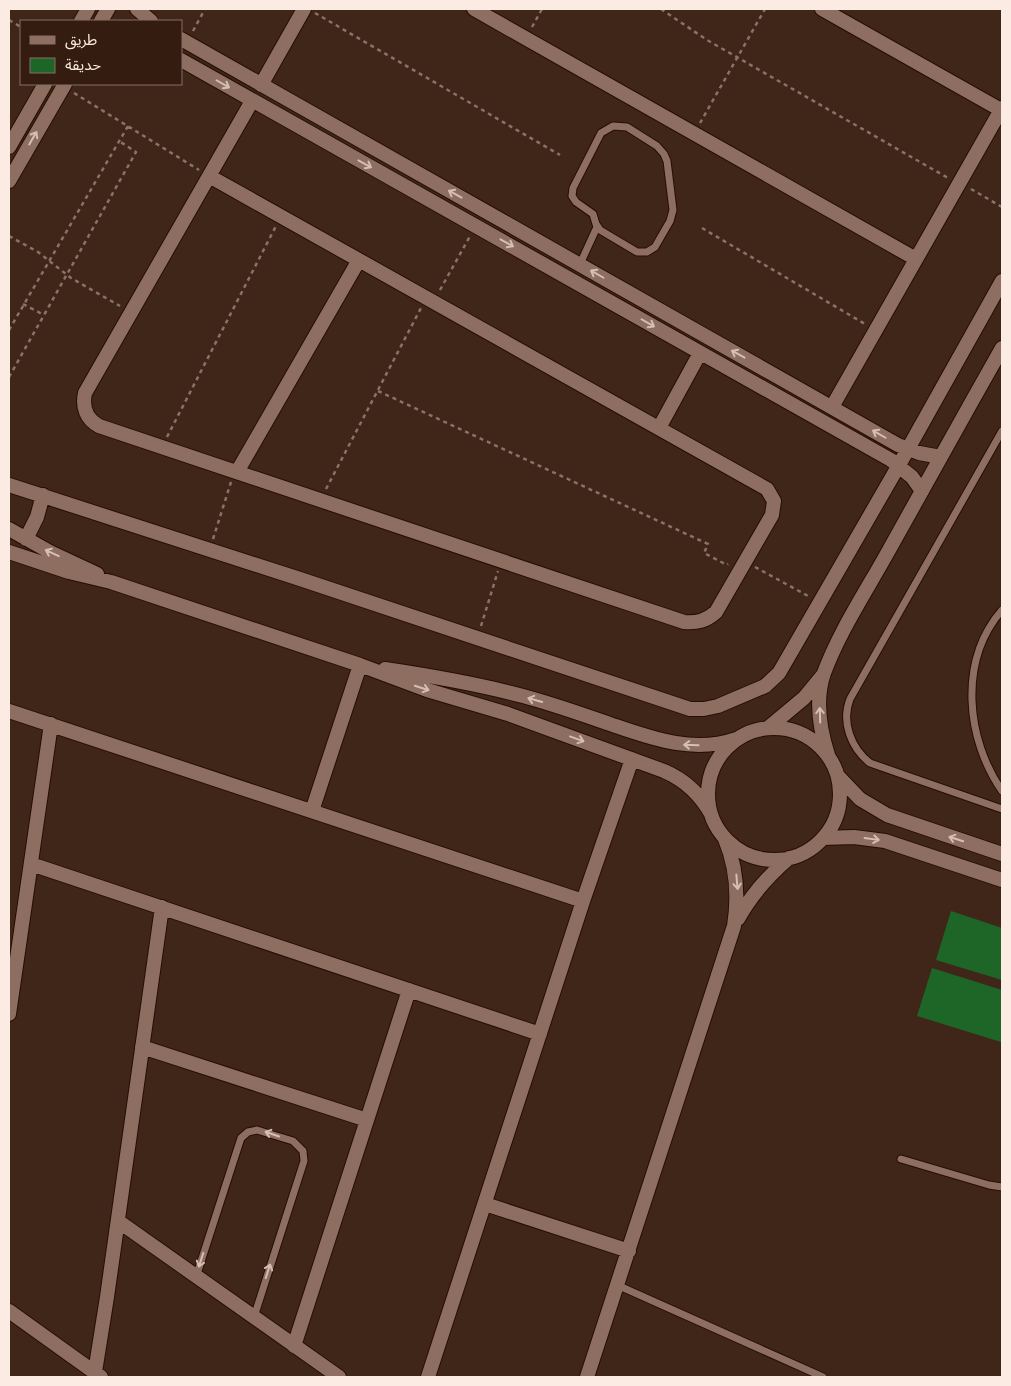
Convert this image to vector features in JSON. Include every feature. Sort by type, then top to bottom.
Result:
[{"type":"street","points":[[82,20],[88,9]]},
{"type":"street","points":[[102,20],[108,9]]},
{"type":"street","points":[[137,9],[150,20]]},
{"type":"street","points":[[261,85],[306,9]]},
{"type":"street","points":[[474,9],[916,258]]},
{"type":"street","points":[[822,9],[1002,109],[832,407]]},
{"type":"street","points":[[184,40],[907,449],[941,456]]},
{"type":"street","points":[[182,61],[899,465],[912,477],[922,491]]},
{"type":"street","points":[[9,147],[44,85]]},
{"type":"street","points":[[9,180],[68,87]]},
{"type":"street","points":[[209,176],[761,486],[771,495],[774,501],[772,514],[716,612],[704,620],[691,623],[684,622],[94,424],[87,415],[84,404],[88,388],[209,176],[252,101]]},
{"type":"street","points":[[235,472],[359,260]]},
{"type":"street","points":[[9,485],[690,709],[704,710],[765,686],[775,678],[899,465],[1002,281]]},
{"type":"street","points":[[768,728],[798,704],[824,674],[850,620],[1002,348]]},
{"type":"street","points":[[658,428],[700,353]]},
{"type":"street","points":[[26,539],[37,517],[43,495]]},
{"type":"street","points":[[9,529],[50,552],[89,569],[111,582]]},
{"type":"street","points":[[9,552],[69,572],[111,582],[360,665],[405,683],[508,714],[664,771],[683,781],[699,796],[725,839],[732,855],[736,873],[737,909],[734,926],[587,1377]]},
{"type":"street","points":[[360,665],[504,691],[650,738],[670,742],[705,745],[728,741],[753,731],[768,728],[785,728],[802,734],[816,743],[828,755]]},
{"type":"street","points":[[312,811],[360,665]]},
{"type":"street","points":[[725,839],[738,850],[754,858],[772,860],[789,858],[808,851],[823,838],[832,825],[838,809],[840,793],[838,776],[828,755],[820,724],[824,674]]},
{"type":"street","points":[[9,711],[583,901]]},
{"type":"street","points":[[9,1014],[51,724]]},
{"type":"street","points":[[711,814],[708,797],[709,780],[715,763],[725,749],[739,737]]},
{"type":"street","points":[[428,1377],[583,901],[632,759]]},
{"type":"street","points":[[838,776],[860,798],[887,815],[1002,854]]},
{"type":"street","points":[[823,838],[854,837],[885,841],[1002,880]]},
{"type":"street","points":[[734,926],[758,889],[789,858]]},
{"type":"street","points":[[31,864],[540,1034]]},
{"type":"street","points":[[9,1311],[98,1375],[162,907]]},
{"type":"street","points":[[294,1346],[409,990]]},
{"type":"street","points":[[142,1047],[366,1120]]},
{"type":"street","points":[[485,1204],[628,1252]]},
{"type":"street","points":[[118,1221],[338,1377]]},
{"type":"lane","points":[[580,264],[598,227],[593,214],[576,202],[572,192],[601,133],[613,126],[627,127],[657,146],[664,154],[669,168],[673,204],[672,216],[655,247],[647,252],[637,252],[598,227]]},
{"type":"lane","points":[[1002,431],[850,699],[847,706],[846,720],[856,748],[870,763],[1002,809]]},
{"type":"lane","points":[[1002,610],[987,631],[978,652],[972,705],[979,746],[989,770],[1002,791]]},
{"type":"lane","points":[[196,1277],[241,1138],[248,1132],[257,1130],[297,1144],[302,1151],[304,1161],[254,1318]]},
{"type":"lane","points":[[901,1159],[990,1185],[1002,1186]]},
{"type":"lane","points":[[617,1285],[823,1377]]},
{"type":"path","points":[[184,40],[205,9]]},
{"type":"path","points":[[306,9],[560,156]]},
{"type":"path","points":[[526,38],[542,9]]},
{"type":"path","points":[[661,9],[691,30],[738,58],[958,184],[1002,207]]},
{"type":"path","points":[[694,133],[765,9]]},
{"type":"path","points":[[9,20],[20,26]]},
{"type":"path","points":[[68,87],[209,176]]},
{"type":"path","points":[[9,330],[128,126]]},
{"type":"path","points":[[9,377],[136,152],[119,141]]},
{"type":"path","points":[[162,447],[281,216]]},
{"type":"path","points":[[321,500],[378,391],[430,300],[476,226]]},
{"type":"path","points":[[702,228],[875,330]]},
{"type":"path","points":[[9,236],[38,252],[67,275],[121,306]]},
{"type":"path","points":[[23,304],[44,315]]},
{"type":"path","points":[[9,368],[13,370]]},
{"type":"path","points":[[378,391],[708,544],[704,553],[727,565],[734,555],[820,603]]},
{"type":"path","points":[[210,550],[235,472]]},
{"type":"path","points":[[477,638],[502,560]]},
{"type":"green space","points":[[951,911],[1002,928],[1002,980],[936,960]]},
{"type":"green space","points":[[932,968],[1002,990],[1001,1042],[917,1016]]}]
